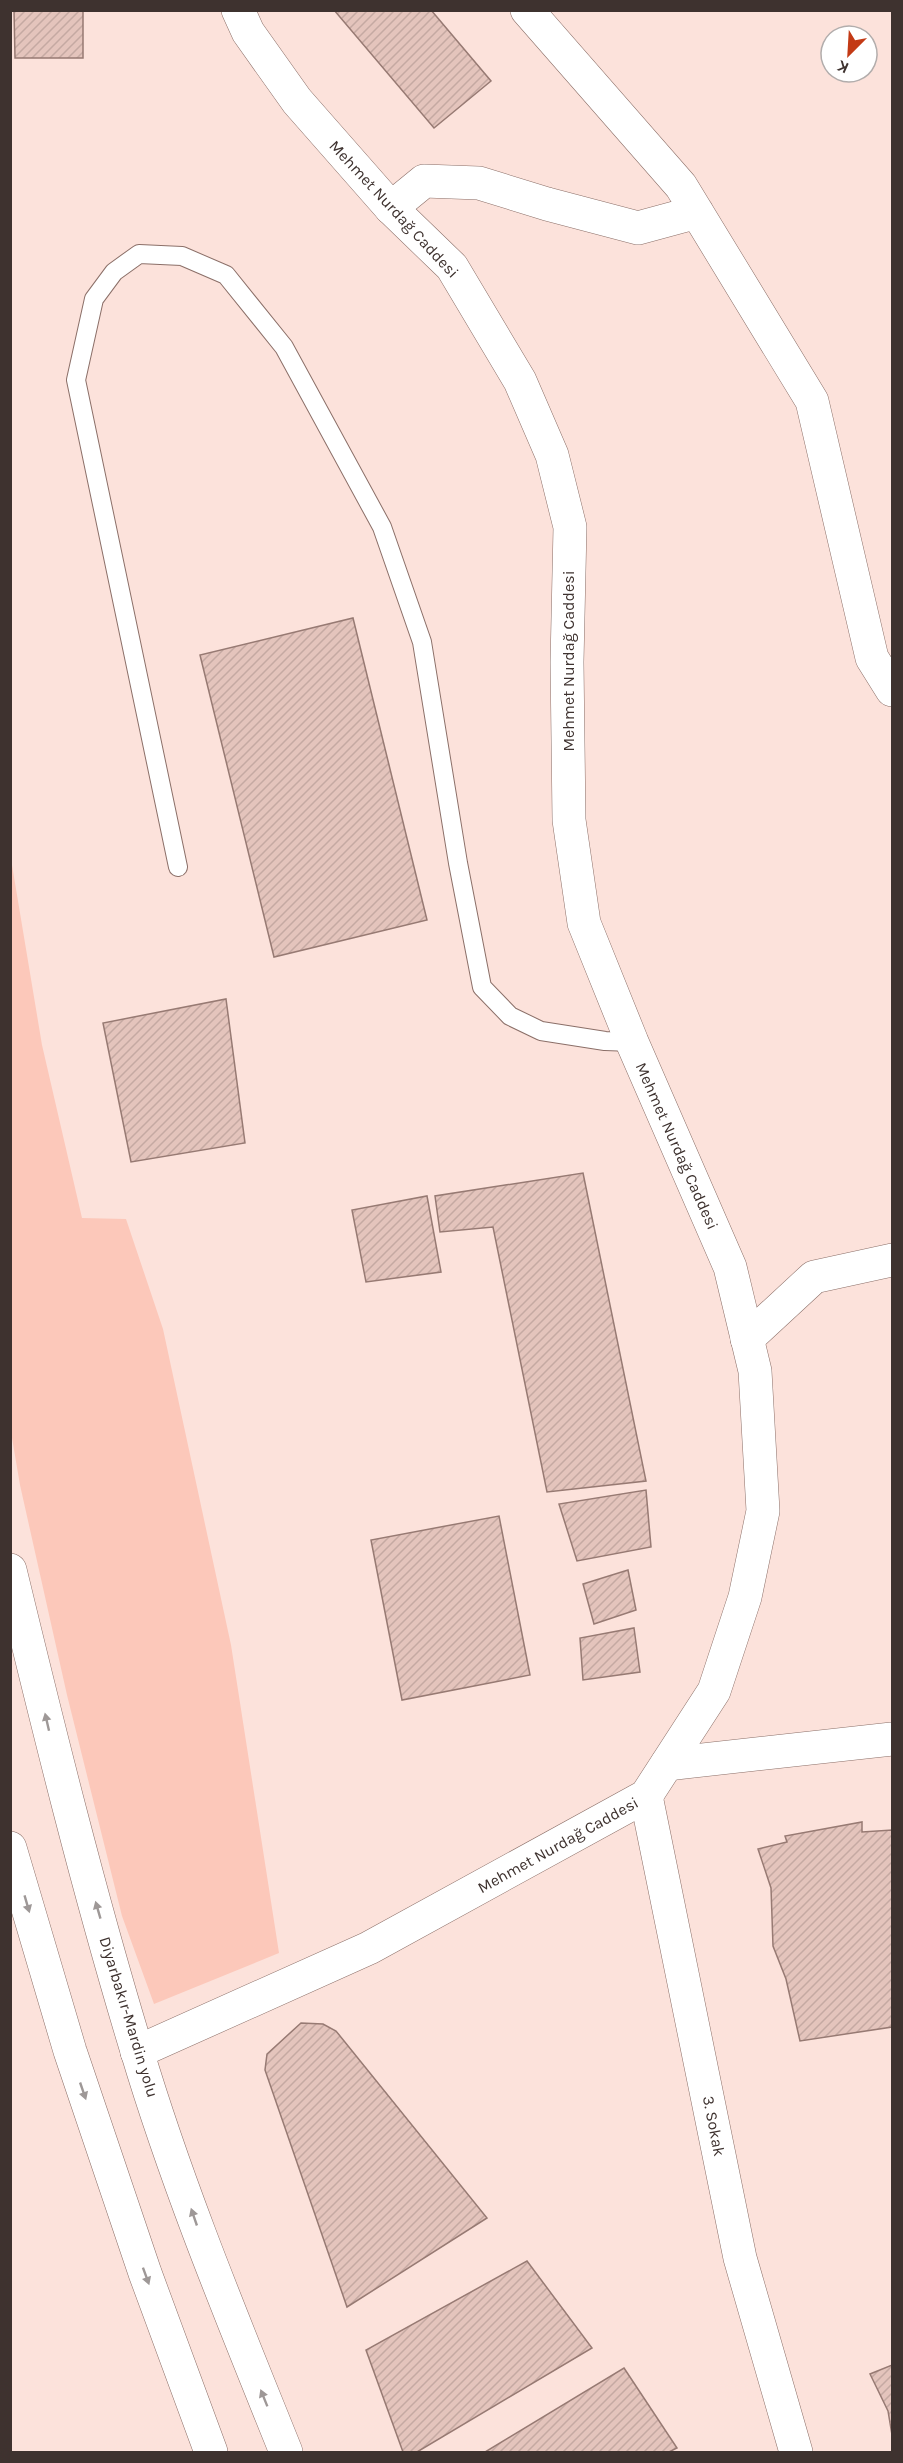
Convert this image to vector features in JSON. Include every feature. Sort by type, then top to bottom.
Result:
[{"type":"main road","name":"Mehmet Nurdağ Caddesi","points":[[137,2052],[369,1948],[646,1796],[714,1691],[745,1597],[763,1511],[755,1371],[730,1267],[632,1042],[584,923],[569,820],[567,662],[570,527],[552,455],[520,381],[452,267],[391,208],[297,101],[248,32],[238,10]]},
{"type":"main road","points":[[527,10],[681,186],[812,401],[872,658],[892,690]]},
{"type":"main road","points":[[391,208],[424,181],[479,183],[638,228],[697,212]]},
{"type":"main road","points":[[747,1338],[814,1277],[892,1260]]},
{"type":"main road","name":"Diyarbakır-Mardin yolu","points":[[10,1570],[57,1764],[137,2052],[213,2273],[286,2452]]},
{"type":"main road","points":[[667,1764],[892,1739]]},
{"type":"main road","name":"3. Sokak","points":[[646,1796],[740,2258],[796,2452]]},
{"type":"main road","points":[[10,1848],[70,2051],[145,2273],[211,2452]]},
{"type":"lane","points":[[178,867],[76,380],[94,299],[114,272],[138,254],[182,256],[226,275],[284,347],[382,527],[422,642],[458,863],[482,987],[510,1016],[542,1031],[604,1041],[632,1042]]},
{"type":"shaded area","points":[[10,853],[42,1045],[82,1218],[126,1219],[163,1329],[231,1645],[279,1953],[154,2004],[122,1916],[67,1695],[20,1485],[11,1432]]},
{"type":"building","points":[[14,10],[83,10],[83,58],[15,58]]},
{"type":"building","points":[[334,10],[431,10],[491,81],[434,128]]},
{"type":"building","points":[[353,618],[427,920],[274,957],[200,655]]},
{"type":"building","points":[[226,999],[245,1143],[131,1162],[103,1023]]},
{"type":"building","points":[[583,1173],[646,1481],[547,1492],[493,1227],[440,1232],[435,1196]]},
{"type":"building","points":[[427,1196],[441,1272],[366,1282],[352,1210]]},
{"type":"building","points":[[646,1490],[651,1547],[577,1561],[559,1504]]},
{"type":"building","points":[[499,1516],[530,1675],[402,1700],[371,1540]]},
{"type":"building","points":[[628,1570],[636,1610],[594,1624],[583,1584]]},
{"type":"building","points":[[634,1628],[640,1672],[583,1680],[580,1638]]},
{"type":"building","points":[[862,1822],[862,1832],[892,1830],[892,2027],[800,2041],[786,1979],[773,1946],[771,1888],[758,1849],[787,1842],[785,1836]]},
{"type":"building","points":[[301,2023],[323,2024],[336,2031],[487,2218],[347,2307],[265,2070],[267,2054]]},
{"type":"building","points":[[527,2261],[592,2348],[417,2452],[403,2452],[366,2350]]},
{"type":"building","points":[[892,2365],[892,2435],[888,2411],[870,2374]]},
{"type":"building","points":[[624,2368],[677,2448],[669,2452],[485,2452]]}]
